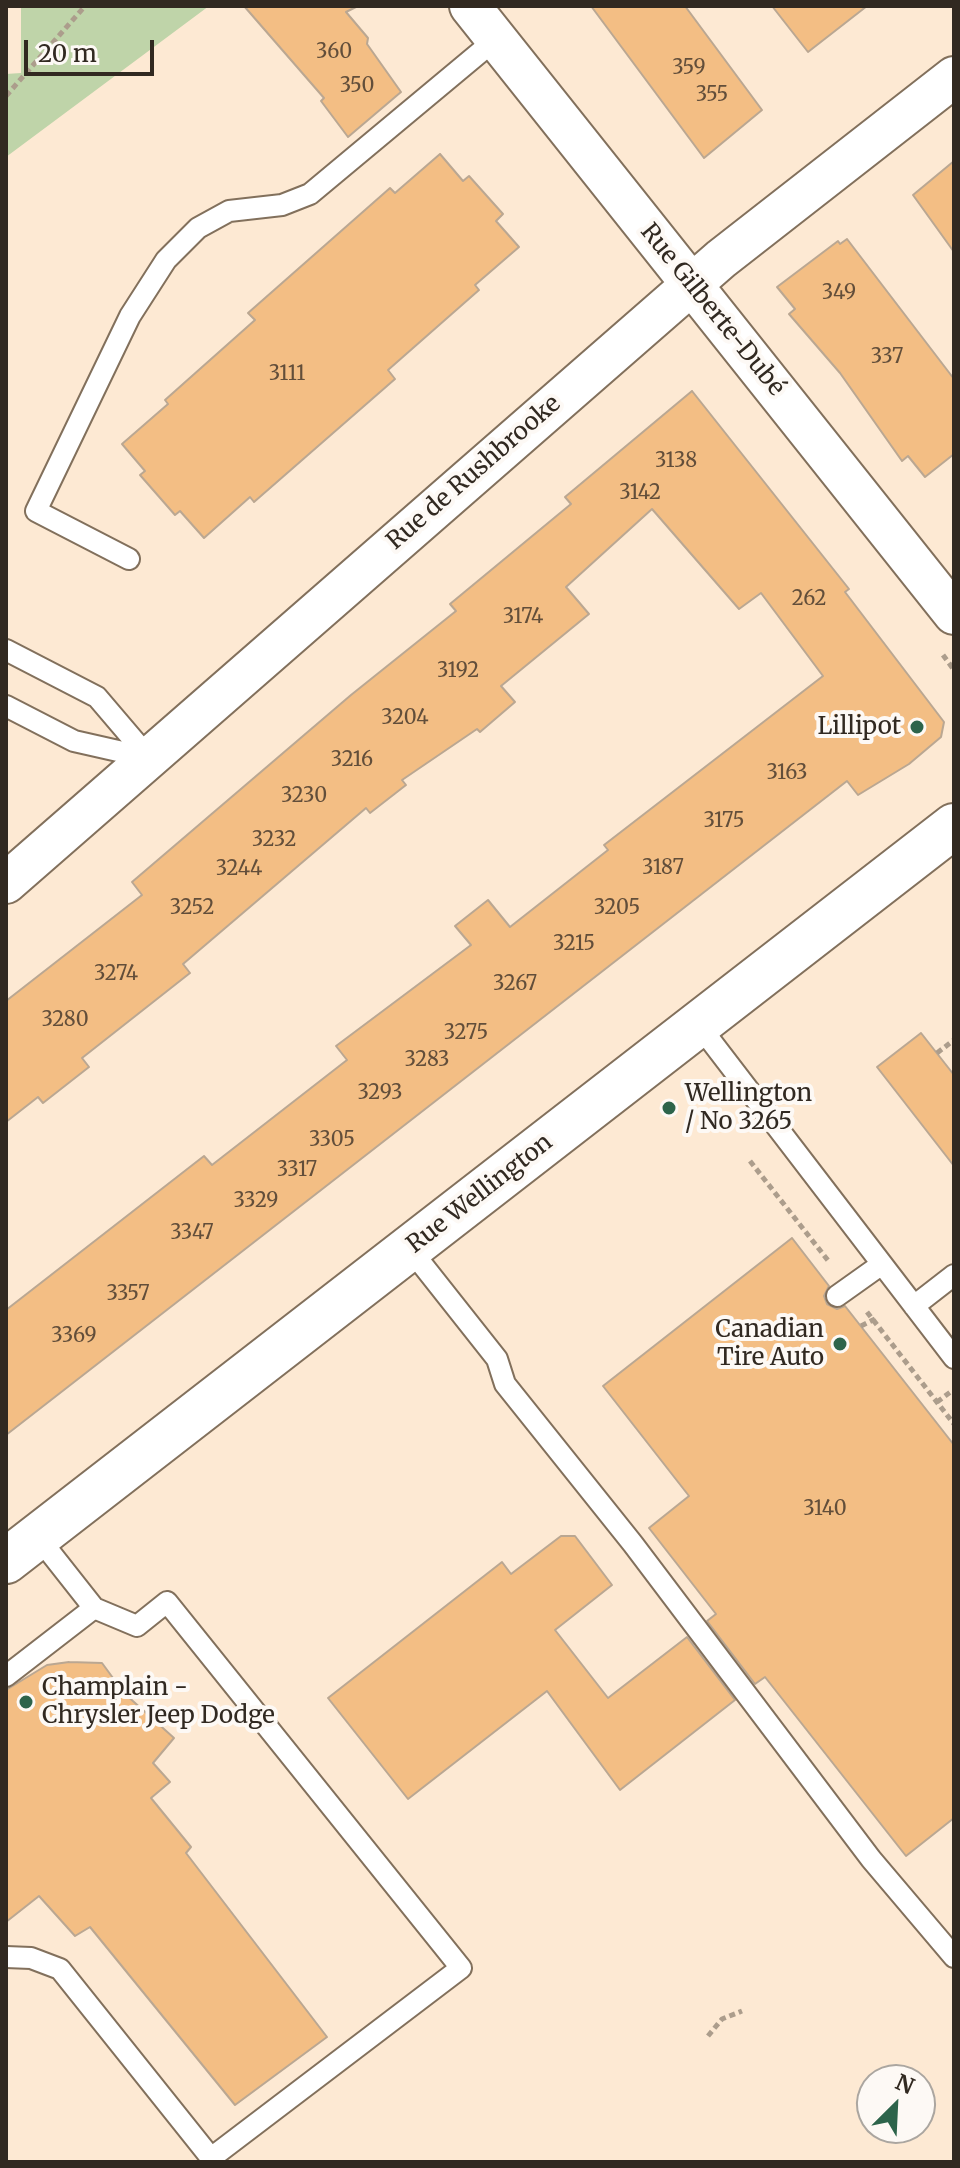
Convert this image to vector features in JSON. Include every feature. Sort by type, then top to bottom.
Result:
[{"type":"main road","name":"Rue Wellington","points":[[22,1549],[954,826]]},
{"type":"street","name":"Rue Gilberte-Dubé","points":[[470,6],[954,614]]},
{"type":"street","name":"Rue de Rushbrooke","points":[[6,883],[692,284],[954,77]]},
{"type":"lane","points":[[129,559],[36,511],[130,316],[166,260],[198,228],[229,211],[282,205],[310,194],[496,39]]},
{"type":"lane","points":[[6,650],[97,697],[149,758]]},
{"type":"lane","points":[[6,706],[74,741],[149,758]]},
{"type":"lane","points":[[698,1024],[954,1358]]},
{"type":"lane","points":[[410,1249],[497,1359],[505,1384],[633,1544],[871,1859],[954,1957]]},
{"type":"lane","points":[[837,1296],[882,1264]]},
{"type":"lane","points":[[914,1306],[954,1275]]},
{"type":"lane","points":[[6,1957],[31,1958],[60,1969],[211,2158],[461,1968],[167,1602],[137,1626],[94,1608],[22,1549]]},
{"type":"lane","points":[[6,1676],[94,1608]]},
{"type":"path","points":[[6,96],[85,6]]},
{"type":"path","points":[[937,1053],[954,1040]]},
{"type":"path","points":[[750,1161],[838,1273]]},
{"type":"path","points":[[862,1305],[954,1424]]},
{"type":"path","points":[[861,1326],[873,1319]]},
{"type":"path","points":[[937,1402],[954,1390]]},
{"type":"path","points":[[708,2036],[722,2019],[742,2011]]},
{"type":"green space","points":[[21,6],[209,6],[6,157],[6,74],[21,73]]},
{"type":"building","points":[[244,6],[358,6],[346,12],[368,38],[367,44],[401,92],[348,137],[321,101],[324,98]]},
{"type":"building","points":[[591,6],[685,6],[762,110],[704,158]]},
{"type":"building","points":[[772,6],[867,6],[808,52]]},
{"type":"building","points":[[440,154],[463,181],[469,176],[503,214],[496,221],[519,247],[475,285],[479,290],[388,370],[395,379],[254,502],[250,497],[204,538],[180,511],[175,515],[140,475],[145,471],[122,444],[168,404],[165,400],[255,320],[248,313],[390,188],[395,193]]},
{"type":"building","points":[[954,161],[954,252],[913,195]]},
{"type":"building","points":[[847,239],[954,379],[954,454],[925,477],[908,456],[902,461],[840,373],[789,314],[795,309],[777,287],[838,241],[840,244]]},
{"type":"building","points":[[692,391],[849,589],[845,592],[944,722],[941,737],[909,764],[858,795],[847,781],[6,1435],[6,1310],[204,1156],[212,1165],[347,1060],[336,1046],[471,945],[455,926],[488,900],[510,927],[608,850],[604,845],[823,676],[761,593],[739,609],[652,509],[566,587],[589,614],[501,686],[515,702],[480,732],[477,729],[402,780],[406,785],[370,813],[366,808],[183,964],[190,973],[82,1058],[89,1067],[43,1103],[38,1097],[6,1122],[6,1001],[142,895],[132,882],[351,695],[456,611],[450,604],[571,504],[565,497]]},
{"type":"building","points":[[921,1033],[954,1075],[954,1166],[877,1067]]},
{"type":"building","points":[[792,1238],[829,1286],[824,1296],[827,1304],[837,1309],[845,1306],[954,1445],[954,1818],[906,1856],[765,1677],[755,1684],[707,1621],[716,1614],[649,1528],[689,1496],[603,1386]]},
{"type":"building","points":[[561,1536],[575,1536],[612,1585],[555,1630],[608,1698],[687,1637],[735,1700],[620,1790],[547,1691],[408,1799],[328,1698],[502,1562],[511,1574]]},
{"type":"building","points":[[102,1663],[124,1693],[174,1738],[153,1763],[170,1782],[151,1798],[191,1847],[186,1853],[327,2037],[235,2105],[90,1927],[75,1936],[39,1896],[6,1922],[6,1690],[47,1665]]},
{"type":"place","name":"Lillipot","points":[[917,727]]},
{"type":"place","name":"Wellington / No 3265","points":[[669,1108]]},
{"type":"place","name":"Canadian Tire Auto","points":[[840,1344]]},
{"type":"place","name":"Champlain - Chrysler Jeep Dodge","points":[[26,1702]]}]
